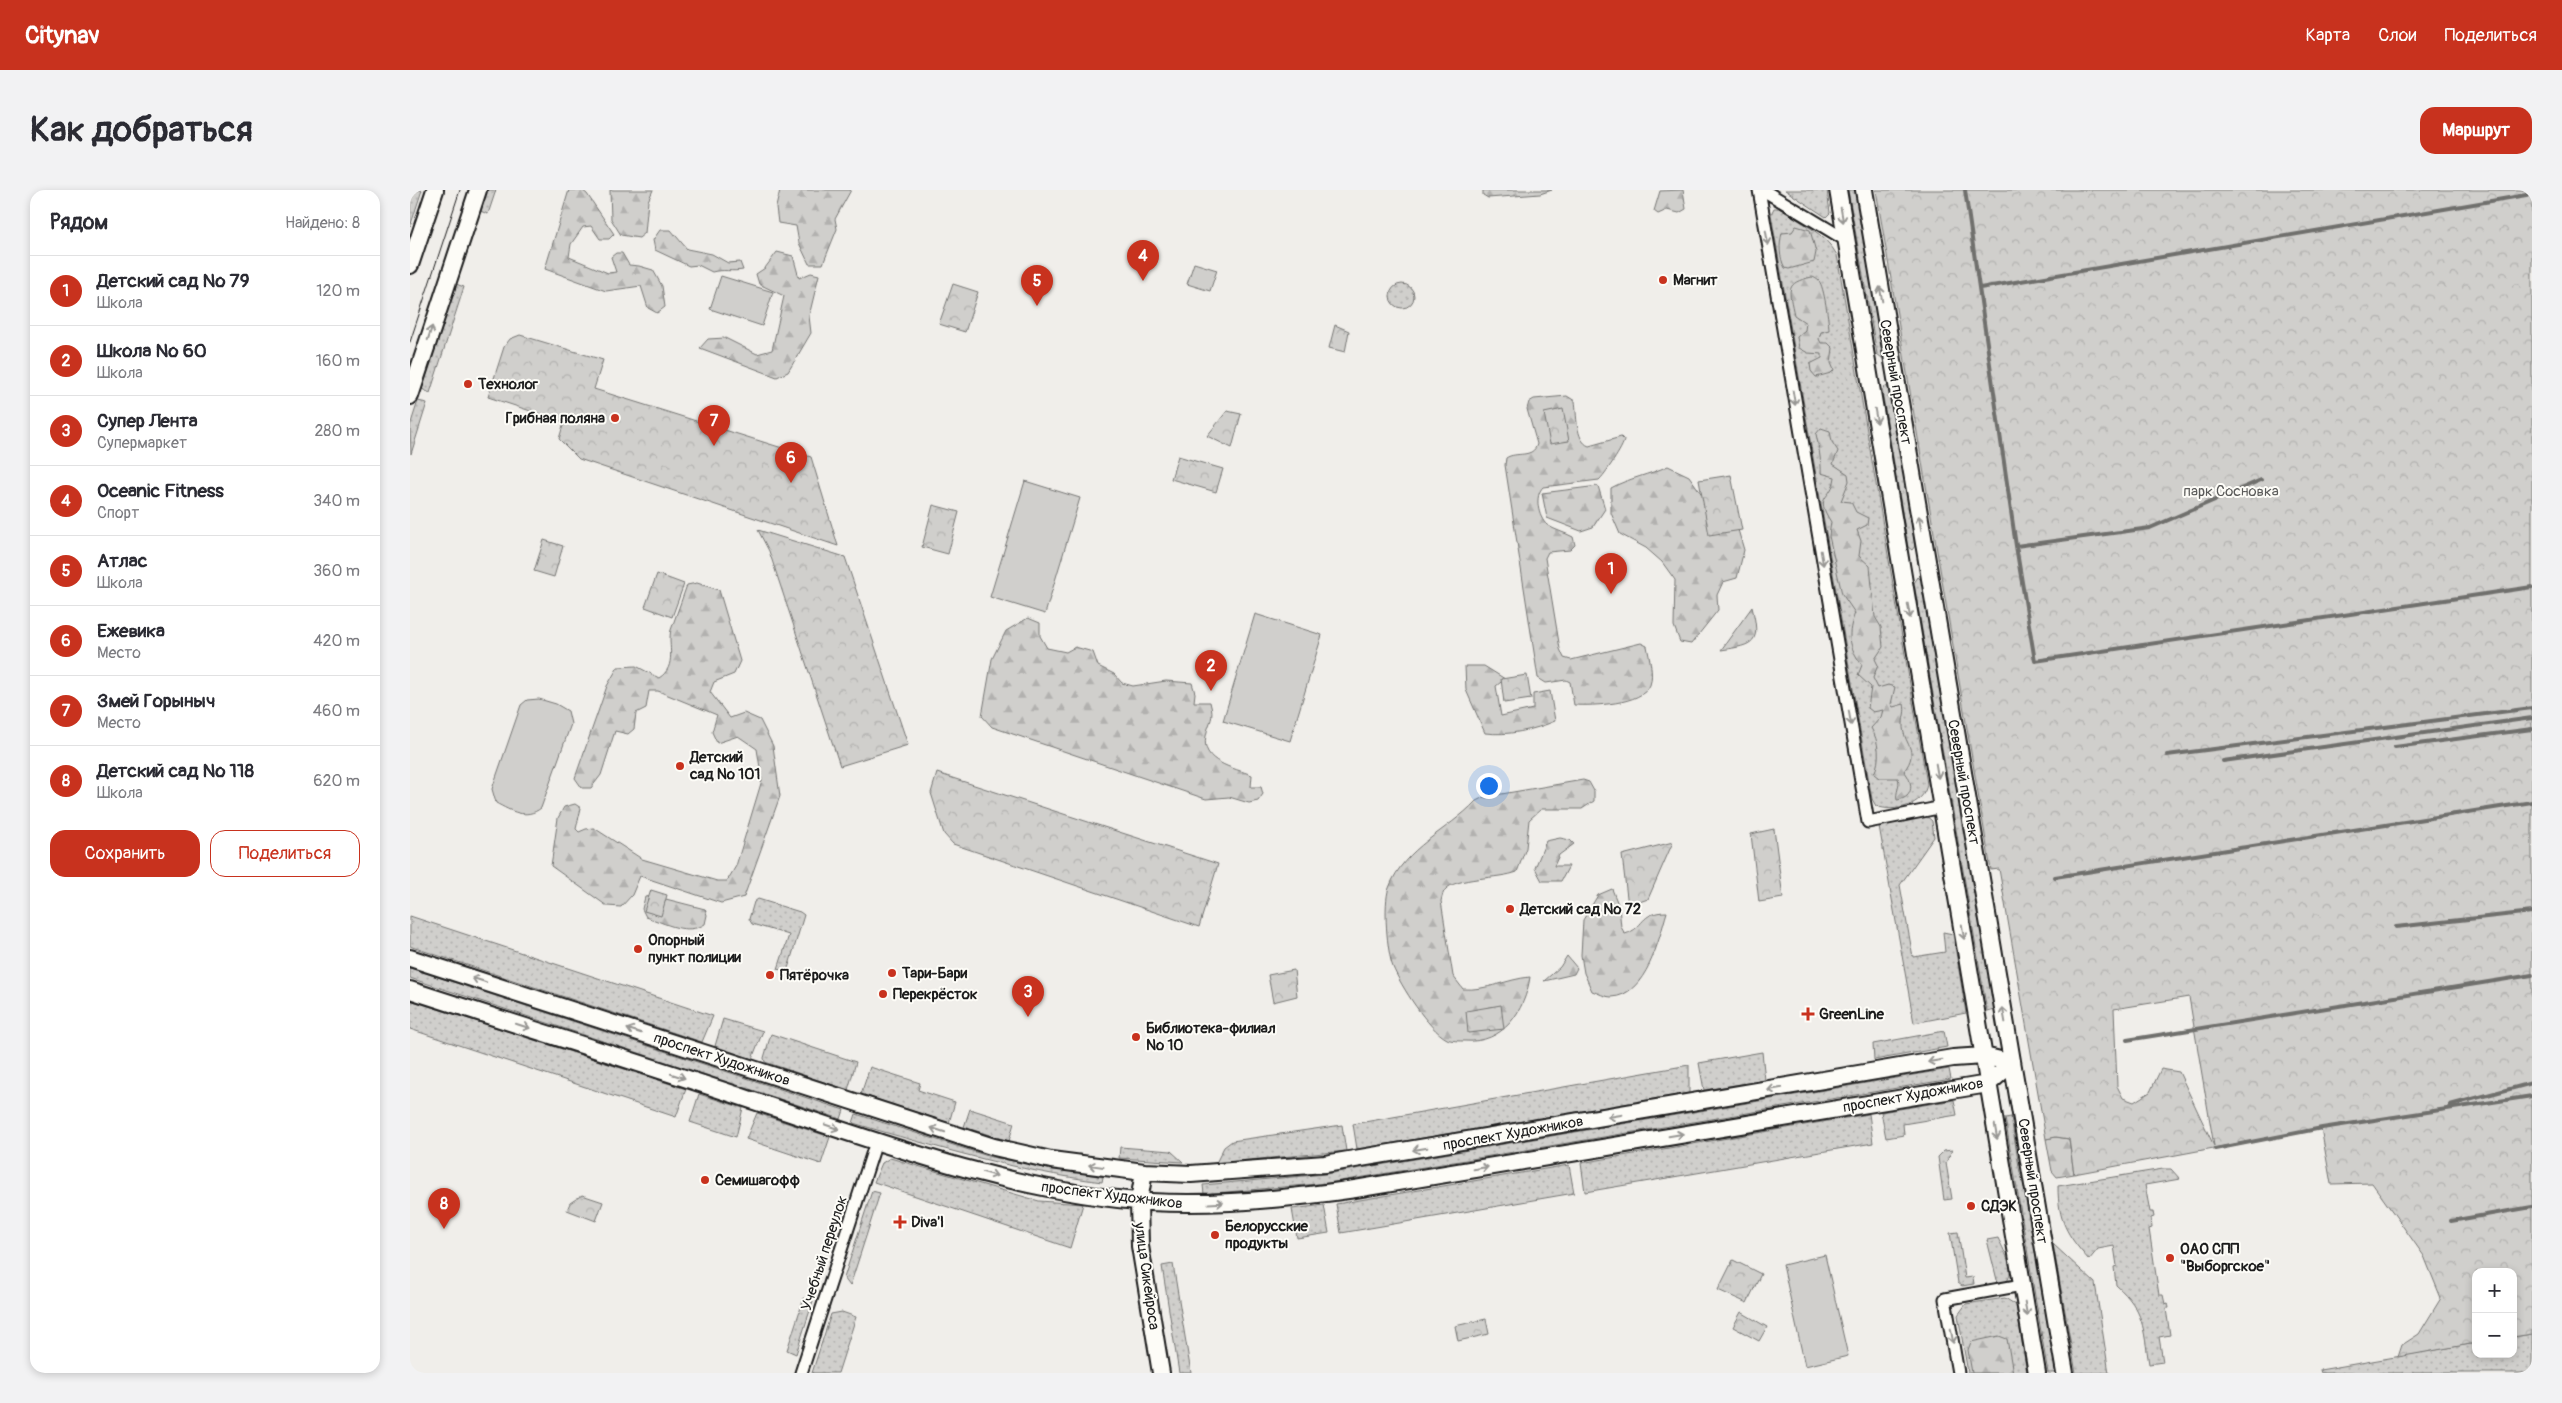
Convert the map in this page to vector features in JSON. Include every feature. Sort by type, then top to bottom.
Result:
[{"type":"street","points":[[410,265],[435,190]]},
{"type":"street","points":[[410,396],[478,190]]},
{"type":"street","points":[[1759,190],[1868,822],[1943,807]]},
{"type":"street","points":[[1764,190],[1846,240]]},
{"type":"street","name":"Северный проспект","points":[[1838,190],[2037,1373]]},
{"type":"street","name":"Северный проспект","points":[[1864,190],[2065,1373]]},
{"type":"street","points":[[1868,368],[1876,374],[1886,372],[1893,363]]},
{"type":"street","points":[[1903,576],[1911,567],[1921,565],[1928,572]]},
{"type":"street","name":"проспект Художников","points":[[410,958],[994,1147],[1051,1160],[1144,1172],[1191,1174],[1239,1172],[1334,1163],[1953,1058],[1984,1056],[2012,1063]]},
{"type":"street","name":"проспект Художников","points":[[410,990],[876,1142],[1026,1184],[1144,1201],[1193,1204],[1237,1202],[1355,1189],[1988,1084],[2012,1063]]},
{"type":"street","name":"Учебный переулок","points":[[801,1373],[876,1142]]},
{"type":"street","name":"улица Сикейроса","points":[[1144,1172],[1144,1201],[1140,1246],[1161,1373]]},
{"type":"street","name":"улица Сикейроса","points":[[1144,1201],[1172,1373]]},
{"type":"street","points":[[1958,1373],[1945,1299],[2022,1285]]},
{"type":"green space","points":[[410,190],[422,190],[410,227]]},
{"type":"green space","points":[[487,190],[496,190],[488,214],[480,211]]},
{"type":"green space","points":[[569,190],[582,190],[587,194],[614,234],[609,239],[600,239],[591,226],[583,227],[571,244],[569,257],[608,273],[616,272],[611,257],[616,253],[622,253],[629,265],[653,270],[662,286],[665,307],[657,313],[648,308],[641,286],[606,291],[545,269]]},
{"type":"green space","points":[[610,190],[653,190],[648,201],[645,233],[639,238],[621,235],[611,219]]},
{"type":"green space","points":[[780,190],[851,190],[835,219],[837,229],[823,264],[809,264],[799,243],[796,226],[778,223],[776,207]]},
{"type":"green space","points":[[1483,190],[1552,190],[1540,194],[1488,198],[1483,195]]},
{"type":"green space","points":[[1683,190],[1686,209],[1679,213],[1667,210],[1658,214],[1654,211],[1660,191]]},
{"type":"green space","points":[[1785,190],[1827,190],[1830,213],[1826,217]]},
{"type":"green space","points":[[1848,190],[1857,190],[1884,354],[1882,358],[1877,354]]},
{"type":"green space","name":"парк Сосновка","points":[[1876,190],[2532,190],[2532,1334],[2517,1336],[2517,1268],[2472,1268],[2472,1344],[2398,1357],[2402,1345],[2419,1334],[2441,1298],[2424,1256],[2372,1183],[2331,1184],[2321,1128],[2074,1174],[2069,1139],[2056,1137],[2046,1139],[1999,869],[1991,870]],"holes":[[[2189,997],[2214,1146],[2179,1072],[2161,1069],[2150,1092],[2134,1102],[2123,1098],[2117,1086],[2114,1009]]]},
{"type":"green space","points":[[1774,208],[1779,208],[1811,228],[1826,240],[1837,255],[1927,784],[1925,792],[1920,798],[1907,806],[1899,808],[1891,809],[1876,806],[1872,799],[1771,214]]},
{"type":"green space","points":[[1796,226],[1810,230],[1816,252],[1814,262],[1789,269],[1785,268],[1782,260],[1780,251],[1781,237],[1782,233],[1792,232]]},
{"type":"green space","points":[[660,230],[671,230],[687,249],[712,254],[728,263],[740,262],[743,270],[712,272],[698,265],[689,266],[655,250],[653,240]]},
{"type":"green space","points":[[777,252],[793,256],[799,278],[811,273],[819,275],[809,316],[811,333],[788,372],[777,377],[700,348],[708,339],[725,338],[757,354],[772,350],[784,296],[759,284],[756,274],[765,268]]},
{"type":"green space","points":[[1194,263],[1217,270],[1210,291],[1187,284]]},
{"type":"green space","points":[[721,276],[773,292],[762,326],[710,309]]},
{"type":"green space","points":[[1812,277],[1821,284],[1828,320],[1829,330],[1821,332],[1819,339],[1821,343],[1828,343],[1833,348],[1831,363],[1834,370],[1831,373],[1816,377],[1811,371],[1810,364],[1822,358],[1822,354],[1808,353],[1799,348],[1797,337],[1805,330],[1806,323],[1794,315],[1790,294],[1793,285],[1803,279]]},
{"type":"green space","points":[[456,284],[464,287],[430,393],[422,389]]},
{"type":"green space","points":[[953,284],[978,292],[965,332],[939,324]]},
{"type":"green space","points":[[1402,284],[1410,288],[1414,296],[1410,304],[1402,308],[1394,304],[1390,296],[1394,288]]},
{"type":"green space","points":[[1335,325],[1349,331],[1345,352],[1329,348]]},
{"type":"green space","points":[[520,335],[603,360],[594,389],[811,457],[838,546],[579,459],[559,439],[564,422],[488,397],[504,347],[510,339]]},
{"type":"green space","points":[[1885,386],[1890,388],[1915,546],[1912,550],[1908,547],[1882,391]]},
{"type":"green space","points":[[1567,396],[1575,401],[1579,433],[1584,443],[1589,446],[1621,437],[1624,440],[1613,461],[1599,480],[1543,487],[1538,501],[1539,512],[1547,525],[1573,537],[1575,545],[1570,550],[1548,552],[1545,558],[1560,649],[1564,658],[1571,660],[1641,643],[1647,646],[1651,671],[1650,685],[1645,692],[1637,697],[1616,703],[1574,705],[1570,682],[1566,680],[1546,683],[1538,678],[1505,465],[1506,458],[1532,452],[1537,444],[1527,409],[1529,402],[1534,399]]},
{"type":"green space","points":[[418,401],[427,403],[411,454],[410,426]]},
{"type":"green space","points":[[1563,409],[1569,441],[1550,444],[1544,413]]},
{"type":"green space","points":[[1227,411],[1241,414],[1232,448],[1207,436]]},
{"type":"green space","points":[[1821,428],[1830,431],[1832,442],[1838,451],[1833,464],[1848,474],[1849,481],[1841,501],[1851,502],[1856,512],[1868,518],[1867,525],[1857,530],[1861,541],[1859,556],[1870,566],[1875,617],[1881,627],[1883,647],[1875,659],[1878,665],[1873,678],[1878,688],[1888,685],[1895,687],[1891,704],[1893,707],[1904,704],[1903,731],[1910,747],[1911,757],[1904,771],[1909,779],[1911,788],[1903,799],[1897,800],[1898,778],[1879,778],[1874,774],[1878,762],[1878,750],[1871,728],[1881,717],[1883,710],[1873,712],[1868,708],[1871,687],[1858,675],[1862,665],[1854,652],[1850,640],[1855,613],[1842,594],[1829,536],[1831,522],[1826,513],[1824,502],[1831,490],[1835,477],[1821,473],[1816,434]]},
{"type":"green space","points":[[1178,456],[1223,469],[1216,492],[1171,479]]},
{"type":"green space","points":[[1668,466],[1689,476],[1703,496],[1736,523],[1744,550],[1737,578],[1723,582],[1717,595],[1718,610],[1691,644],[1680,642],[1674,626],[1675,580],[1662,562],[1646,548],[1620,534],[1611,513],[1611,488]]},
{"type":"green space","points":[[1731,475],[1742,530],[1709,535],[1699,480]]},
{"type":"green space","points":[[1025,481],[1080,498],[1045,614],[990,597]]},
{"type":"green space","points":[[1598,486],[1605,509],[1593,527],[1581,531],[1547,518],[1542,493]]},
{"type":"green space","points":[[933,505],[959,512],[948,554],[922,547]]},
{"type":"green space","points":[[758,530],[845,557],[908,745],[840,766],[769,551]]},
{"type":"green space","points":[[544,540],[563,546],[554,577],[534,571]]},
{"type":"green space","points":[[657,574],[684,584],[672,617],[645,607]]},
{"type":"green space","points":[[1918,577],[1922,581],[1995,1009],[1987,1011],[1914,583]]},
{"type":"green space","points":[[697,583],[719,590],[740,661],[734,674],[714,682],[710,692],[730,718],[744,713],[760,720],[773,746],[780,796],[744,897],[721,903],[640,876],[632,895],[621,907],[607,906],[551,866],[558,818],[564,807],[575,804],[581,808],[576,829],[579,832],[594,828],[642,859],[717,881],[727,881],[736,866],[762,780],[757,749],[738,736],[717,743],[712,732],[717,715],[658,691],[649,691],[646,708],[636,713],[634,729],[628,734],[615,731],[601,775],[591,788],[582,788],[575,778],[607,686],[618,667],[636,666],[659,678],[665,673],[671,655],[671,630],[687,585]]},
{"type":"green space","points":[[1752,607],[1756,628],[1753,640],[1748,644],[1721,650]]},
{"type":"green space","points":[[1255,614],[1322,635],[1290,741],[1223,721]]},
{"type":"green space","points":[[1028,618],[1040,623],[1040,636],[1047,648],[1066,652],[1075,647],[1093,652],[1098,666],[1114,674],[1122,683],[1133,686],[1166,681],[1192,683],[1195,693],[1194,702],[1210,702],[1212,716],[1206,736],[1208,752],[1220,763],[1252,775],[1251,787],[1261,787],[1263,794],[1258,801],[1249,803],[1229,797],[1206,799],[992,727],[982,716],[992,659],[1006,631]]},
{"type":"green space","points":[[1465,666],[1484,666],[1505,679],[1496,686],[1501,716],[1533,709],[1533,694],[1550,691],[1555,721],[1521,732],[1485,733],[1466,690]]},
{"type":"green space","points":[[1527,675],[1531,699],[1504,703],[1501,679]]},
{"type":"green space","points":[[539,699],[556,704],[568,711],[571,724],[541,808],[535,812],[524,814],[507,809],[496,803],[492,789],[521,705],[527,700]]},
{"type":"green space","points":[[937,773],[1218,864],[1199,927],[953,844],[944,834],[931,793]]},
{"type":"green space","points":[[1583,780],[1589,782],[1594,791],[1594,801],[1582,809],[1541,809],[1529,820],[1526,848],[1517,872],[1468,880],[1450,886],[1445,890],[1441,901],[1453,976],[1463,989],[1488,987],[1530,977],[1523,1002],[1510,1023],[1501,1031],[1478,1041],[1447,1039],[1424,1017],[1393,967],[1386,928],[1386,905],[1389,888],[1396,874],[1416,850],[1465,812],[1476,801],[1484,797]]},
{"type":"green space","points":[[1924,814],[1932,821],[1934,837],[1900,885],[1913,957],[1945,952],[1943,932],[1953,934],[1966,1013],[1914,1023],[1879,826]]},
{"type":"green space","points":[[1774,829],[1783,898],[1759,902],[1751,834]]},
{"type":"green space","points":[[1560,838],[1570,840],[1574,844],[1559,855],[1554,866],[1569,866],[1561,881],[1542,881],[1535,868],[1546,841]]},
{"type":"green space","points":[[1673,842],[1648,899],[1628,906],[1622,855]]},
{"type":"green space","points":[[1612,889],[1619,907],[1621,927],[1625,934],[1636,928],[1647,917],[1667,912],[1650,964],[1642,977],[1634,987],[1623,994],[1611,997],[1592,991],[1584,973],[1581,955],[1583,920],[1598,895]]},
{"type":"green space","points":[[651,890],[667,895],[661,916],[644,911]]},
{"type":"green space","points":[[654,896],[705,909],[707,915],[705,924],[691,929],[683,929],[646,917],[642,909],[645,897]]},
{"type":"green space","points":[[758,899],[800,912],[804,915],[787,972],[778,969],[789,935],[752,924],[749,919],[754,902]]},
{"type":"green space","points":[[410,916],[713,1016],[702,1042],[415,948],[410,946]]},
{"type":"green space","points":[[1567,956],[1577,968],[1574,974],[1544,981],[1560,967]]},
{"type":"green space","points":[[410,968],[844,1110],[841,1119],[410,978]]},
{"type":"green space","points":[[1294,970],[1297,996],[1273,1002],[1268,975]]},
{"type":"green space","points":[[410,1000],[686,1089],[676,1117],[410,1029]]},
{"type":"green space","points":[[1501,1005],[1504,1029],[1468,1033],[1466,1011]]},
{"type":"green space","points":[[723,1019],[763,1031],[752,1059],[715,1046]]},
{"type":"green space","points":[[1944,1031],[1947,1047],[1874,1060],[1873,1044]]},
{"type":"green space","points":[[771,1034],[856,1062],[848,1090],[765,1062],[764,1058]]},
{"type":"green space","points":[[1762,1052],[1765,1080],[1704,1090],[1699,1063]]},
{"type":"green space","points":[[1689,1065],[1689,1093],[1357,1149],[1353,1124]]},
{"type":"green space","points":[[870,1067],[920,1083],[918,1090],[955,1102],[949,1123],[861,1094]]},
{"type":"green space","points":[[1949,1069],[1951,1079],[1328,1183],[1204,1194],[1203,1185],[1326,1174]]},
{"type":"green space","points":[[699,1094],[743,1108],[736,1137],[690,1122]]},
{"type":"green space","points":[[1954,1100],[1957,1115],[1903,1124],[1904,1135],[1886,1138],[1881,1112]]},
{"type":"green space","points":[[970,1109],[1014,1123],[1009,1141],[964,1127]]},
{"type":"green space","points":[[757,1113],[830,1137],[821,1164],[746,1139]]},
{"type":"green space","points":[[856,1114],[991,1157],[1103,1177],[1102,1182],[1039,1172],[915,1141],[853,1123]]},
{"type":"green space","points":[[1869,1114],[1873,1143],[1585,1192],[1581,1163]]},
{"type":"green space","points":[[2011,1117],[2020,1173],[2025,1185],[2056,1373],[2048,1373],[2005,1118]]},
{"type":"green space","points":[[1342,1125],[1346,1151],[1216,1163],[1224,1147],[1232,1141]]},
{"type":"green space","points":[[2056,1137],[2069,1139],[2074,1174],[2057,1177],[2052,1171],[2046,1139]]},
{"type":"green space","points":[[1120,1147],[1171,1151],[1183,1162],[1119,1158]]},
{"type":"green space","points":[[1952,1150],[1946,1163],[1952,1199],[1944,1200],[1938,1157],[1944,1151]]},
{"type":"green space","points":[[890,1158],[1039,1201],[1083,1204],[1070,1248],[874,1182],[882,1163]]},
{"type":"green space","points":[[1569,1165],[1574,1193],[1341,1233],[1336,1204]]},
{"type":"green space","points":[[2171,1169],[2180,1179],[2145,1185],[2150,1212],[2153,1212],[2154,1217],[2151,1218],[2152,1228],[2149,1229],[2159,1295],[2163,1295],[2165,1304],[2168,1303],[2169,1308],[2166,1309],[2170,1335],[2159,1337],[2163,1362],[2149,1364],[2144,1330],[2138,1312],[2133,1303],[2116,1285],[2114,1267],[2117,1266],[2114,1246],[2098,1249],[2089,1260],[2065,1227],[2058,1198],[2058,1186]]},
{"type":"green space","points":[[872,1191],[880,1193],[850,1286],[844,1278]]},
{"type":"green space","points":[[582,1195],[603,1202],[596,1221],[567,1210],[570,1203]]},
{"type":"green space","points":[[1324,1205],[1329,1233],[1297,1238],[1292,1209]]},
{"type":"green space","points":[[1958,1232],[1965,1278],[1973,1277],[1974,1284],[1962,1286],[1958,1283],[1950,1233]]},
{"type":"green space","points":[[1998,1238],[2008,1260],[2010,1271],[2007,1281],[1998,1284],[1987,1240]]},
{"type":"green space","points":[[2053,1244],[2095,1283],[2109,1373],[2076,1373]]},
{"type":"green space","points":[[1825,1255],[1848,1356],[1805,1366],[1783,1265]]},
{"type":"green space","points":[[1733,1260],[1761,1274],[1747,1303],[1718,1290]]},
{"type":"green space","points":[[1173,1264],[1191,1373],[1179,1373],[1162,1266]]},
{"type":"green space","points":[[804,1298],[813,1301],[796,1354],[787,1350]]},
{"type":"green space","points":[[2005,1298],[2016,1305],[2027,1373],[1968,1373],[1958,1315],[1966,1304]]},
{"type":"green space","points":[[842,1312],[856,1317],[838,1373],[812,1373],[831,1314]]},
{"type":"green space","points":[[1741,1312],[1767,1327],[1759,1341],[1733,1327]]},
{"type":"green space","points":[[1486,1319],[1489,1334],[1458,1341],[1455,1326]]},
{"type":"green space","points":[[2532,1334],[2532,1373],[2321,1373],[2320,1370],[2472,1344],[2472,1358],[2517,1358],[2517,1336]]},
{"type":"green space","points":[[1999,1336],[2007,1339],[2013,1373],[1972,1373],[1968,1350],[1971,1342]]},
{"type":"waterway","points":[[1965,190],[2016,546],[2035,661],[2532,587]]},
{"type":"waterway","points":[[1980,288],[2532,194]]},
{"type":"waterway","points":[[2016,546],[2150,528],[2261,480]]},
{"type":"waterway","points":[[2167,755],[2532,708]]},
{"type":"waterway","points":[[2223,761],[2532,718]]},
{"type":"waterway","points":[[2395,747],[2532,729]]},
{"type":"waterway","points":[[2055,877],[2532,802]]},
{"type":"waterway","points":[[2396,927],[2532,912]]},
{"type":"waterway","points":[[2127,1040],[2532,975]]},
{"type":"waterway","points":[[2450,1105],[2532,1083]]},
{"type":"waterway","points":[[2215,1149],[2322,1128],[2532,1096]]},
{"type":"waterway","points":[[2451,1221],[2532,1207]]},
{"type":"tram line","points":[[410,342],[460,190]]},
{"type":"place","name":"Магнит","points":[[1663,280]]},
{"type":"place","name":"Oceanic Fitness","points":[[1143,281]]},
{"type":"place","name":"Атлас","points":[[1037,306]]},
{"type":"place","name":"Технолог","points":[[468,384]]},
{"type":"place","name":"Грибная поляна","points":[[615,418]]},
{"type":"place","name":"Змей Горыныч","points":[[714,446]]},
{"type":"place","name":"Ежевика","points":[[791,483]]},
{"type":"place","name":"Детский сад № 79","points":[[1611,594]]},
{"type":"place","name":"Школа № 60","points":[[1211,691]]},
{"type":"place","name":"Детский сад № 101","points":[[680,766]]},
{"type":"place","name":"Детский сад № 72","points":[[1510,909]]},
{"type":"place","name":"Опорный пункт полиции","points":[[638,949]]},
{"type":"place","name":"Тари-Бари","points":[[892,973]]},
{"type":"place","name":"Пятёрочка","points":[[770,975]]},
{"type":"place","name":"Перекрёсток","points":[[883,994]]},
{"type":"place","name":"GreenLine","points":[[1808,1014]]},
{"type":"place","name":"Супер Лента","points":[[1028,1017]]},
{"type":"place","name":"Библиотека-филиал № 10","points":[[1136,1037]]},
{"type":"place","name":"Семишагофф","points":[[705,1180]]},
{"type":"place","name":"СДЭК","points":[[1971,1206]]},
{"type":"place","name":"Diva'l","points":[[900,1222]]},
{"type":"place","name":"Детский сад № 118","points":[[444,1229]]},
{"type":"place","name":"Белорусские продукты","points":[[1215,1235]]},
{"type":"place","name":"ОАО СПП \"Выборгское\"","points":[[2170,1258]]}]
